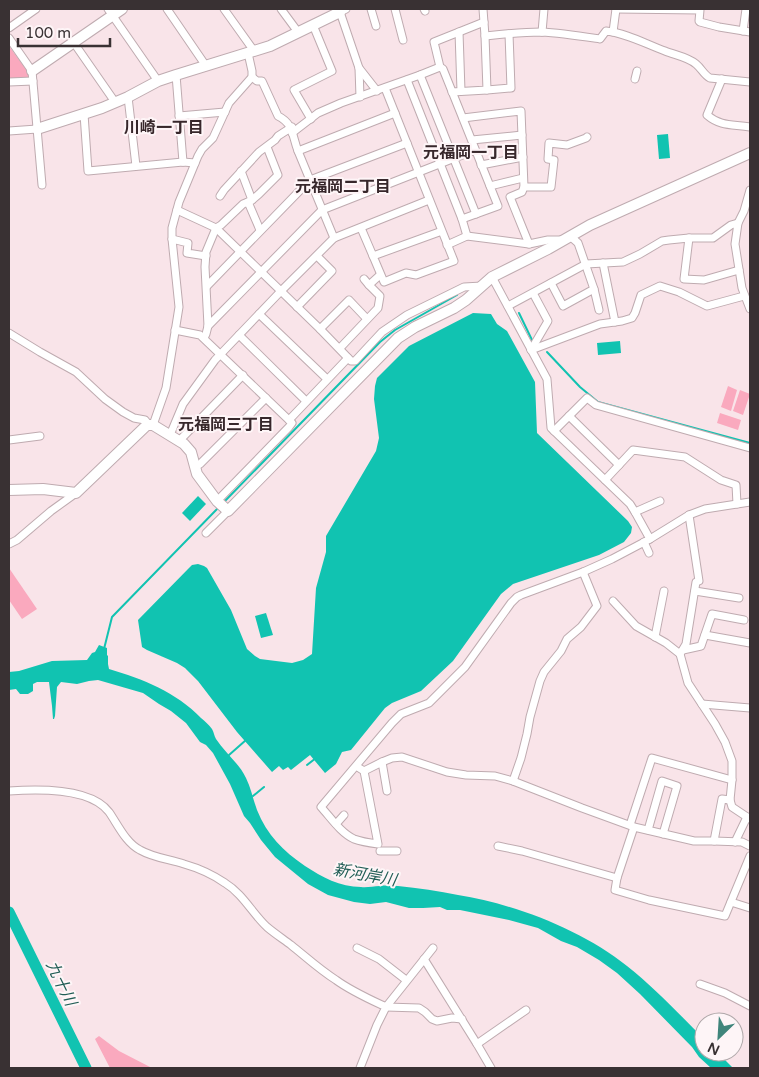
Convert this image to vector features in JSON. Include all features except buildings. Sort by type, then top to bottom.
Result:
[{"type":"street","points":[[9,28],[36,9]]},
{"type":"street","points":[[9,82],[32,76],[110,12],[122,9]]},
{"type":"street","points":[[167,9],[206,66]]},
{"type":"street","points":[[151,425],[166,388],[179,307],[172,239],[172,228],[176,210],[185,185],[202,149],[213,138],[229,103],[252,77],[251,52],[224,9]]},
{"type":"street","points":[[281,9],[298,32]]},
{"type":"street","points":[[371,9],[376,26]]},
{"type":"street","points":[[395,9],[403,40]]},
{"type":"street","points":[[483,9],[487,90]]},
{"type":"street","points":[[542,32],[544,9]]},
{"type":"street","points":[[614,32],[616,9],[700,9],[700,22],[747,32],[746,9]]},
{"type":"street","points":[[9,131],[37,129],[84,114],[128,97],[176,75],[270,46],[341,10],[359,68],[360,97]]},
{"type":"street","points":[[110,12],[158,82]]},
{"type":"street","points":[[462,219],[498,206],[443,69],[440,67],[434,42],[484,22]]},
{"type":"street","points":[[311,119],[294,90],[332,71],[313,25]]},
{"type":"street","points":[[459,32],[461,91]]},
{"type":"street","points":[[485,36],[542,32],[600,39],[606,32],[614,32],[684,57],[696,64],[710,78],[750,82]]},
{"type":"street","points":[[452,92],[511,88],[509,34]]},
{"type":"street","points":[[9,38],[32,76],[42,185]]},
{"type":"street","points":[[74,43],[115,102]]},
{"type":"street","points":[[220,196],[259,152],[278,136],[341,103],[440,67]]},
{"type":"street","points":[[359,68],[377,91]]},
{"type":"street","points":[[176,75],[183,162]]},
{"type":"street","points":[[252,77],[256,81],[262,81],[278,116],[283,118],[292,130],[298,151],[334,238]]},
{"type":"street","points":[[413,78],[454,159],[476,214]]},
{"type":"street","points":[[413,78],[440,164],[468,236]]},
{"type":"street","points":[[722,79],[708,115],[717,122],[733,125],[748,126],[750,119]]},
{"type":"street","points":[[361,228],[384,282],[406,274],[416,275],[454,260],[385,88]]},
{"type":"street","points":[[128,97],[136,166]]},
{"type":"street","points":[[463,118],[521,111],[524,187],[522,192],[510,197],[529,244]]},
{"type":"street","points":[[179,116],[225,112]]},
{"type":"street","points":[[298,151],[395,113]]},
{"type":"street","points":[[84,114],[88,170],[183,162],[195,163]]},
{"type":"street","points":[[472,140],[522,135]]},
{"type":"street","points":[[524,187],[551,187],[554,160],[548,159],[549,143],[570,144],[587,137]]},
{"type":"street","points":[[206,286],[310,180],[406,143]]},
{"type":"street","points":[[204,338],[208,326],[206,256],[216,228],[243,204],[259,194],[278,175],[267,147]]},
{"type":"street","points":[[208,326],[322,210],[476,150]]},
{"type":"street","points":[[206,534],[398,338],[415,327],[454,308],[492,277],[548,249],[590,225],[750,153]]},
{"type":"street","points":[[482,165],[522,157]]},
{"type":"street","points":[[241,171],[260,230]]},
{"type":"street","points":[[490,186],[523,178]]},
{"type":"street","points":[[750,194],[738,223],[736,244],[744,296],[750,309]]},
{"type":"street","points":[[174,438],[182,404],[220,354],[334,238],[430,200]]},
{"type":"street","points":[[176,210],[216,228],[340,348],[351,361],[355,361],[382,332],[407,315],[464,286],[482,286]]},
{"type":"street","points":[[508,306],[586,264],[623,262],[662,241],[713,238],[738,223]]},
{"type":"street","points":[[373,256],[442,231]]},
{"type":"street","points":[[447,245],[468,236],[529,244],[567,238],[578,242],[599,310]]},
{"type":"street","points":[[689,238],[684,279],[704,280],[739,270]]},
{"type":"street","points":[[172,239],[188,243],[188,252],[206,256]]},
{"type":"street","points":[[297,307],[332,271],[317,256]]},
{"type":"street","points":[[603,263],[615,322]]},
{"type":"street","points":[[340,348],[378,308],[380,296],[366,282],[380,275]]},
{"type":"street","points":[[492,277],[547,379],[551,428],[626,500],[635,512],[647,540],[649,553]]},
{"type":"street","points":[[551,283],[563,306],[594,289]]},
{"type":"street","points":[[531,350],[600,324],[632,318],[636,313],[641,295],[660,286],[679,292],[707,306],[744,296]]},
{"type":"street","points":[[531,350],[548,322],[533,293]]},
{"type":"street","points":[[320,329],[349,300],[367,319]]},
{"type":"street","points":[[259,314],[327,379]]},
{"type":"street","points":[[176,330],[200,334],[292,423],[217,501]]},
{"type":"street","points":[[9,333],[76,372],[105,399],[124,412],[134,418],[145,420],[184,444],[190,452],[197,474],[217,501],[228,511]]},
{"type":"street","points":[[239,335],[306,402]]},
{"type":"street","points":[[288,420],[348,358]]},
{"type":"street","points":[[174,438],[243,376]]},
{"type":"street","points":[[195,467],[266,398]]},
{"type":"street","points":[[554,431],[587,398],[596,406],[750,448]]},
{"type":"street","points":[[569,416],[619,465]]},
{"type":"street","points":[[9,544],[17,540],[50,511],[76,493],[147,425],[151,425]]},
{"type":"street","points":[[9,440],[40,436]]},
{"type":"street","points":[[605,480],[632,450],[685,457],[721,480],[736,485],[737,504]]},
{"type":"street","points":[[9,490],[43,489],[76,493]]},
{"type":"street","points":[[635,512],[660,501]]},
{"type":"street","points":[[397,851],[379,848],[352,838],[321,807],[401,714],[429,703],[465,667],[516,597],[612,560],[689,515],[705,509],[750,502]]},
{"type":"street","points":[[689,515],[700,581],[696,582],[686,644],[682,652],[688,683],[715,724],[732,760],[730,800],[732,807],[749,818],[735,842]]},
{"type":"street","points":[[513,781],[544,672],[561,651],[567,639],[581,627],[596,606],[583,572]]},
{"type":"street","points":[[655,637],[664,591]]},
{"type":"street","points":[[695,591],[739,598]]},
{"type":"street","points":[[613,601],[636,626],[682,652],[701,646],[712,614],[744,620]]},
{"type":"street","points":[[705,635],[750,643]]},
{"type":"street","points":[[702,704],[750,708]]},
{"type":"street","points":[[364,771],[392,758],[402,757],[447,772],[495,776],[513,781],[632,826],[663,834],[694,841],[742,842],[750,846]]},
{"type":"street","points":[[732,780],[652,758],[615,890],[649,900],[725,916],[750,856]]},
{"type":"street","points":[[382,762],[387,791]]},
{"type":"street","points":[[356,766],[364,771],[379,848],[379,859]]},
{"type":"street","points":[[648,830],[662,782],[677,786],[663,834]]},
{"type":"street","points":[[9,791],[52,790],[94,799],[108,811],[133,846],[152,855],[202,870],[226,883],[238,892],[266,926],[337,981],[386,1007],[420,1008],[432,1020],[437,1021],[452,1018],[462,1019]]},
{"type":"street","points":[[714,841],[722,799],[730,800]]},
{"type":"street","points":[[336,824],[344,816]]},
{"type":"street","points":[[498,846],[617,878]]},
{"type":"street","points":[[731,902],[750,908]]},
{"type":"street","points":[[357,948],[379,959],[406,980]]},
{"type":"street","points":[[360,1068],[386,1007],[432,948]]},
{"type":"street","points":[[424,958],[491,1068]]},
{"type":"street","points":[[700,984],[725,993],[750,1006]]},
{"type":"street","points":[[477,1044],[526,1010]]},
{"type":"shaded area","points":[[9,46],[28,72],[28,78],[9,79]]},
{"type":"shaded area","points":[[668,134],[670,158],[659,159],[657,135]]},
{"type":"shaded area","points":[[473,313],[491,314],[497,324],[507,331],[535,382],[537,433],[628,521],[632,527],[631,533],[624,542],[599,555],[513,584],[501,594],[453,661],[421,691],[392,703],[385,708],[351,750],[342,752],[336,764],[325,773],[310,755],[291,770],[288,767],[283,770],[279,766],[272,772],[237,732],[198,681],[185,668],[142,647],[138,620],[192,565],[198,564],[207,568],[231,610],[247,649],[255,656],[260,659],[292,663],[303,660],[312,654],[316,588],[326,552],[326,536],[376,451],[379,438],[374,399],[377,378],[409,346]]},
{"type":"shaded area","points":[[620,341],[621,353],[598,355],[597,343]]},
{"type":"shaded area","points":[[728,386],[737,390],[731,411],[721,407]]},
{"type":"shaded area","points":[[740,390],[750,394],[743,415],[733,411]]},
{"type":"shaded area","points":[[720,413],[741,420],[738,430],[717,423]]},
{"type":"shaded area","points":[[198,496],[206,504],[190,521],[182,513]]},
{"type":"shaded area","points":[[9,568],[37,609],[22,619],[9,600]]},
{"type":"shaded area","points":[[266,613],[273,635],[261,638],[255,616]]},
{"type":"shaded area","points":[[99,645],[107,648],[109,669],[134,677],[170,694],[191,709],[212,729],[215,738],[243,773],[261,819],[271,835],[283,848],[305,866],[325,877],[353,887],[398,886],[480,899],[525,912],[569,930],[590,941],[627,966],[667,1001],[694,1029],[694,1050],[617,973],[577,947],[561,941],[538,928],[509,920],[460,910],[447,910],[440,907],[409,908],[386,902],[370,904],[354,902],[328,895],[308,884],[275,857],[261,840],[244,816],[230,784],[213,753],[206,745],[200,742],[186,723],[143,693],[98,680],[77,684],[61,682],[57,687],[55,716],[53,719],[49,682],[33,684],[33,691],[28,694],[20,694],[16,689],[9,690],[9,672],[19,671],[52,661],[87,660]]},
{"type":"shaded area","points":[[99,1036],[119,1051],[152,1068],[110,1068],[95,1039]]},
{"type":"shaded area","points":[[704,1062],[727,1062],[733,1068],[711,1068]]},
{"type":"waterway","points":[[223,503],[380,342],[395,330],[457,295]]},
{"type":"waterway","points":[[519,313],[532,340]]},
{"type":"waterway","points":[[547,352],[580,387],[598,402],[750,443]]},
{"type":"waterway","points":[[104,649],[112,617],[218,508]]},
{"type":"waterway","points":[[229,755],[246,740]]},
{"type":"waterway","points":[[307,765],[316,758]]},
{"type":"waterway","points":[[253,796],[264,787]]},
{"type":"waterway","name":"九十川","points":[[9,912],[86,1068]]},
{"type":"district","name":"川崎一丁目","points":[[164,127]]},
{"type":"district","name":"元福岡一丁目","points":[[471,152]]},
{"type":"district","name":"元福岡二丁目","points":[[343,186]]},
{"type":"district","name":"元福岡三丁目","points":[[226,424]]},
{"type":"water label","name":"新河岸川","points":[[365,874]]}]
